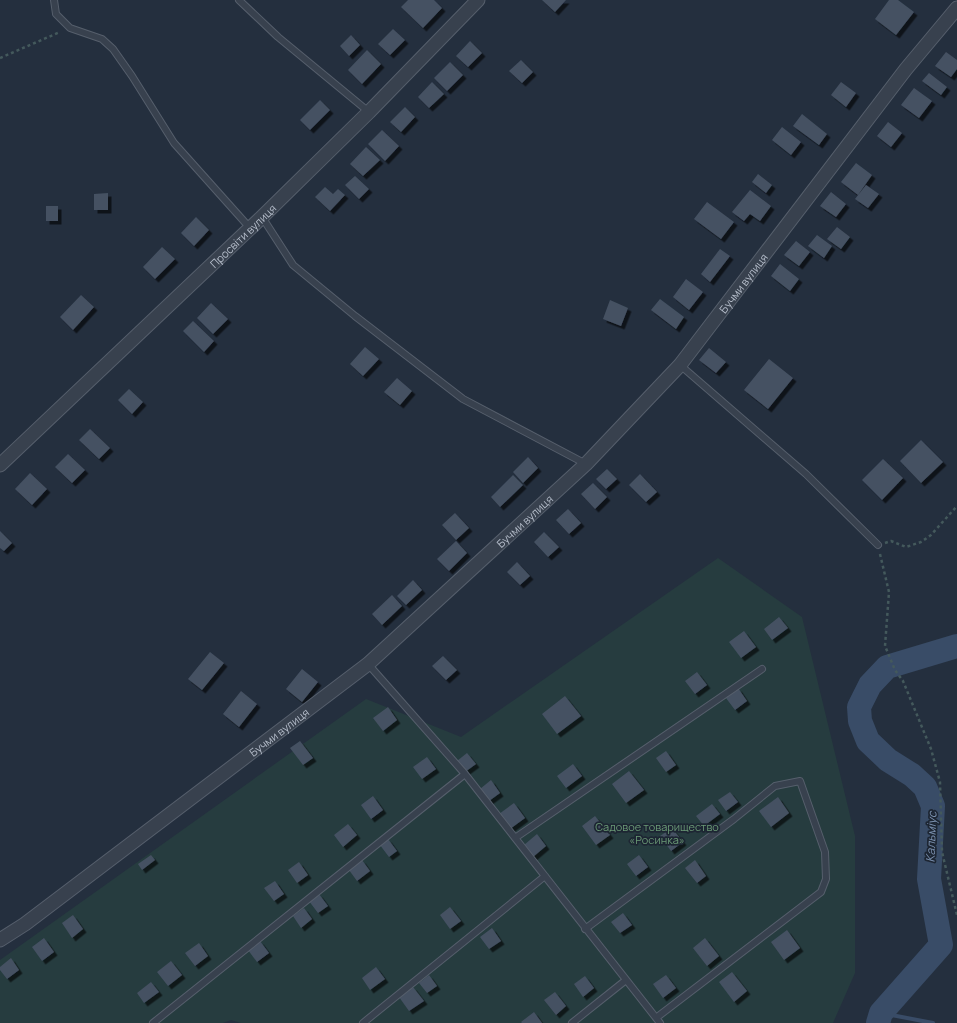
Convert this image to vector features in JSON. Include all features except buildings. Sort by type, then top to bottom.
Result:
[{"type":"street","name":"Просвіти вулиця","points":[[0,465],[262,217],[369,112],[478,0]]},
{"type":"street","name":"Бучми вулиця","points":[[0,940],[31,919],[368,664],[586,464],[680,365],[901,75],[957,8]]},
{"type":"lane","points":[[54,0],[56,14],[70,28],[102,39],[113,49],[132,76],[174,143],[250,228]]},
{"type":"lane","points":[[239,0],[278,37],[369,112]]},
{"type":"lane","points":[[262,217],[293,265],[355,316],[464,399],[586,464]]},
{"type":"lane","points":[[680,365],[806,474],[878,545]]},
{"type":"lane","points":[[368,664],[465,774],[585,929],[658,1020],[821,892],[826,879],[825,852],[800,781],[775,786],[734,819],[585,929]]},
{"type":"lane","points":[[515,838],[762,669]]},
{"type":"lane","points":[[153,1023],[465,774]]},
{"type":"lane","points":[[363,1023],[544,876]]},
{"type":"lane","points":[[572,1023],[626,980]]},
{"type":"path","points":[[0,58],[70,28]]},
{"type":"path","points":[[957,506],[931,535],[921,542],[906,547],[892,541],[878,545],[889,592],[885,646],[895,670],[903,681],[928,742],[940,782],[942,852],[957,915]]},
{"type":"green space","name":"Садовое товарищество «Росинка»","points":[[718,558],[802,617],[855,836],[855,973],[833,1023],[241,1023],[231,1020],[223,1023],[0,1023],[0,960],[366,699],[461,737]]},
{"type":"waterway","name":"Кальміус","points":[[878,1023],[881,1013],[941,945],[929,879],[933,806],[925,787],[912,775],[888,760],[868,741],[860,721],[859,707],[870,685],[887,667],[957,646]]},
{"type":"waterway","points":[[881,1013],[933,1023]]}]
